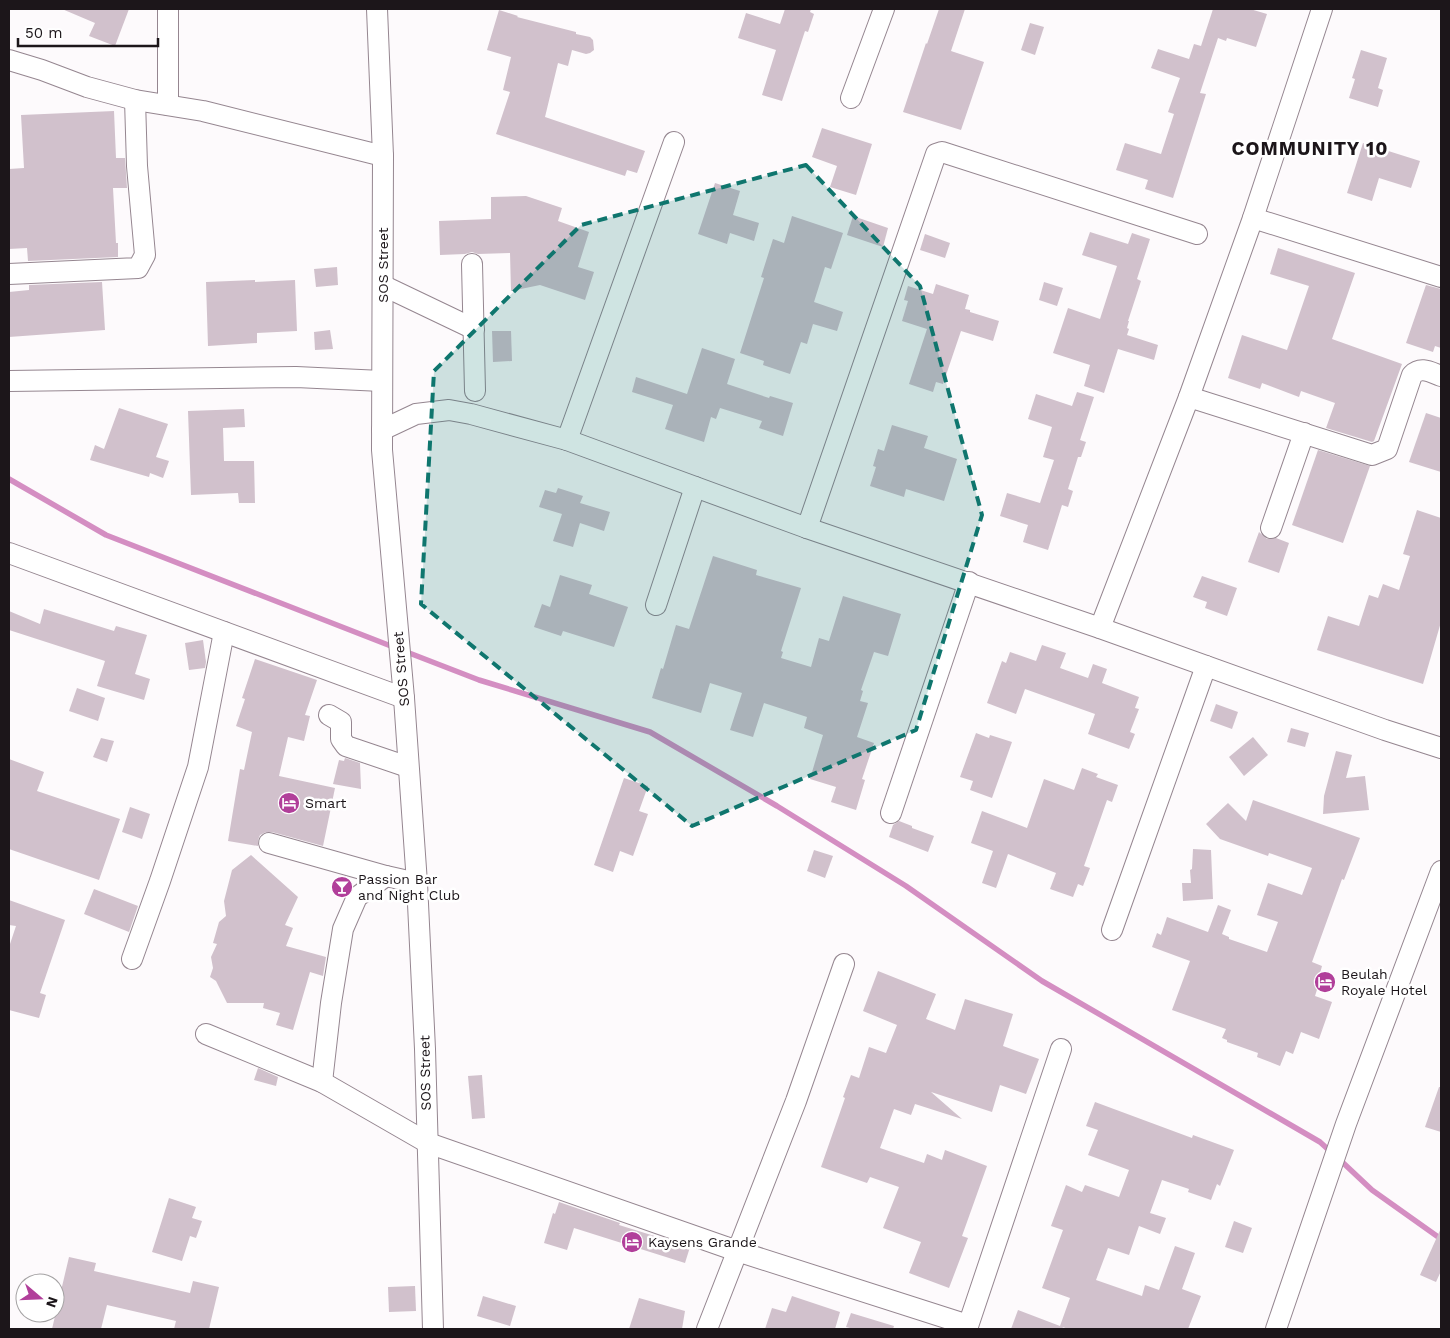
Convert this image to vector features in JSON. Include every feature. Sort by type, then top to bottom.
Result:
[{"type":"street","points":[[168,9],[168,105]]},
{"type":"street","name":"SOS Street","points":[[377,9],[383,156],[382,450],[404,698],[417,883],[428,1143],[432,1329]]},
{"type":"street","points":[[851,98],[884,9]]},
{"type":"street","points":[[1100,628],[1189,397],[1252,218],[1322,9]]},
{"type":"street","points":[[9,60],[87,87],[135,100],[203,111],[383,156]]},
{"type":"street","points":[[9,274],[138,268],[145,255],[137,166],[135,100]]},
{"type":"street","points":[[567,440],[674,142]]},
{"type":"street","points":[[807,528],[936,154],[942,152],[1197,234]]},
{"type":"street","points":[[1252,218],[1441,277]]},
{"type":"street","points":[[472,264],[475,391]]},
{"type":"street","points":[[384,286],[474,329]]},
{"type":"street","points":[[1189,397],[1372,455],[1387,449],[1412,375],[1418,370],[1423,369],[1441,376]]},
{"type":"street","points":[[9,381],[296,377],[382,381]]},
{"type":"street","points":[[382,430],[416,414],[449,410],[471,414],[567,440],[807,528],[969,582],[1385,730],[1441,748]]},
{"type":"street","points":[[1271,528],[1304,432]]},
{"type":"street","points":[[656,605],[695,487]]},
{"type":"street","points":[[9,553],[404,698]]},
{"type":"street","points":[[891,813],[969,582]]},
{"type":"street","points":[[132,959],[198,767],[224,632]]},
{"type":"street","points":[[1112,930],[1206,666]]},
{"type":"street","points":[[329,715],[341,722],[341,739],[346,746],[408,767]]},
{"type":"street","points":[[270,843],[417,883]]},
{"type":"street","points":[[1276,1329],[1335,1157],[1441,871]]},
{"type":"street","points":[[322,1082],[331,1003],[343,929],[357,897],[386,876]]},
{"type":"street","points":[[708,1329],[796,1102],[844,964]]},
{"type":"street","points":[[206,1034],[322,1082],[428,1143],[737,1251],[967,1327],[1061,1049]]},
{"type":"highlighted area","points":[[806,165],[920,286],[982,515],[916,730],[692,826],[421,604],[434,371],[581,225]]},
{"type":"building","points":[[62,9],[129,9],[115,46],[89,36],[95,23]]},
{"type":"building","points":[[785,9],[811,9],[810,12],[814,14],[808,32],[805,31],[782,101],[762,95],[776,50],[738,38],[746,13],[780,24]]},
{"type":"building","points":[[939,9],[965,9],[951,51],[984,62],[961,130],[903,112]]},
{"type":"building","points":[[1213,9],[1250,9],[1267,14],[1256,47],[1227,38],[1226,41],[1218,38],[1200,93],[1206,94],[1173,198],[1145,189],[1148,180],[1116,170],[1125,143],[1161,154],[1174,114],[1168,112],[1180,78],[1151,68],[1158,49],[1189,59],[1194,44],[1201,46]]},
{"type":"building","points":[[499,10],[517,17],[576,32],[576,34],[590,37],[593,40],[594,50],[590,53],[586,54],[572,50],[568,66],[558,63],[545,117],[645,151],[637,173],[627,170],[625,176],[496,134],[510,92],[503,90],[511,57],[487,50]]},
{"type":"building","points":[[1030,23],[1044,27],[1035,55],[1021,50]]},
{"type":"building","points":[[1361,50],[1387,58],[1378,88],[1383,90],[1378,107],[1349,98],[1355,79],[1352,78]]},
{"type":"building","points":[[114,111],[116,158],[125,158],[127,188],[113,188],[118,257],[28,261],[27,248],[9,249],[9,169],[24,168],[21,115]]},
{"type":"building","points":[[822,128],[872,144],[856,195],[830,187],[837,166],[812,157]]},
{"type":"building","points":[[1363,143],[1420,161],[1411,188],[1379,178],[1372,201],[1347,193]]},
{"type":"building","points":[[715,183],[740,191],[733,215],[759,223],[754,241],[730,233],[727,244],[698,234]]},
{"type":"building","points":[[526,196],[562,208],[558,221],[589,232],[578,267],[594,272],[585,300],[540,285],[511,291],[510,253],[478,254],[472,252],[440,255],[439,221],[491,219],[491,197]]},
{"type":"building","points":[[792,216],[843,233],[831,269],[825,267],[814,302],[843,312],[837,331],[813,324],[807,344],[801,342],[790,374],[763,365],[764,361],[740,353],[764,278],[761,277],[773,239],[784,243]]},
{"type":"building","points":[[853,216],[888,228],[883,247],[847,235]]},
{"type":"building","points":[[1090,232],[1128,244],[1132,233],[1150,239],[1137,279],[1141,281],[1128,321],[1127,328],[1129,329],[1127,335],[1158,345],[1154,360],[1118,349],[1104,393],[1084,386],[1090,365],[1053,353],[1068,308],[1100,319],[1117,266],[1082,255]]},
{"type":"building","points":[[925,234],[950,243],[945,258],[920,250]]},
{"type":"building","points":[[1278,248],[1355,273],[1332,339],[1402,364],[1374,441],[1372,442],[1326,428],[1335,403],[1301,391],[1299,397],[1262,383],[1260,389],[1228,378],[1242,335],[1287,350],[1309,286],[1270,274]]},
{"type":"building","points":[[337,267],[338,285],[316,287],[314,269]]},
{"type":"building","points":[[255,280],[255,282],[295,280],[297,331],[257,333],[257,343],[208,346],[206,282]]},
{"type":"building","points":[[102,282],[105,330],[9,337],[9,292],[29,290],[29,285]]},
{"type":"building","points":[[1044,282],[1063,288],[1057,306],[1039,300]]},
{"type":"building","points":[[936,284],[969,295],[965,309],[999,321],[993,341],[961,331],[943,384],[936,382],[933,392],[909,384],[927,329],[902,321],[908,301],[904,300],[908,286],[933,294]]},
{"type":"building","points":[[1426,285],[1441,289],[1441,348],[1435,346],[1433,352],[1406,343]]},
{"type":"building","points":[[330,330],[333,349],[315,350],[314,332]]},
{"type":"building","points":[[492,331],[511,331],[512,361],[493,362]]},
{"type":"building","points":[[702,348],[735,359],[727,384],[769,398],[770,396],[793,403],[783,436],[759,428],[762,421],[720,408],[716,419],[711,417],[704,442],[665,429],[673,405],[632,392],[636,377],[687,394]]},
{"type":"building","points":[[1077,392],[1094,397],[1080,440],[1086,442],[1081,457],[1078,457],[1068,489],[1073,491],[1068,507],[1062,505],[1048,550],[1023,542],[1028,525],[1000,516],[1007,493],[1040,503],[1054,460],[1043,457],[1052,427],[1028,419],[1036,394],[1072,406]]},
{"type":"building","points":[[119,408],[168,424],[156,457],[169,461],[163,478],[150,473],[149,477],[90,460],[95,445],[104,449]]},
{"type":"building","points":[[244,409],[245,427],[223,428],[224,461],[254,461],[255,503],[239,503],[238,493],[191,495],[188,411]]},
{"type":"building","points":[[1426,413],[1441,418],[1441,472],[1409,462]]},
{"type":"building","points":[[892,425],[928,436],[924,448],[957,459],[944,501],[906,489],[904,497],[870,486],[876,467],[873,466],[878,449],[884,451]]},
{"type":"building","points":[[1318,450],[1370,466],[1343,543],[1292,525]]},
{"type":"building","points":[[558,488],[583,496],[580,503],[610,512],[604,531],[580,523],[573,547],[553,541],[562,514],[539,507],[545,490],[556,493]]},
{"type":"building","points":[[1417,510],[1441,518],[1441,622],[1423,684],[1317,650],[1328,616],[1359,626],[1369,595],[1378,598],[1383,584],[1399,590],[1410,556],[1403,554]]},
{"type":"building","points":[[1259,532],[1267,539],[1276,538],[1289,543],[1279,573],[1248,562]]},
{"type":"building","points":[[713,556],[757,570],[756,575],[801,588],[781,651],[783,652],[781,658],[811,667],[819,638],[829,641],[843,596],[901,614],[888,656],[874,652],[861,690],[863,691],[860,701],[868,703],[857,737],[874,743],[862,779],[865,780],[856,810],[831,802],[836,787],[810,779],[823,735],[804,728],[807,717],[764,703],[753,737],[730,730],[742,693],[710,683],[701,713],[652,698],[676,625],[689,629]]},
{"type":"building","points":[[560,575],[592,585],[589,594],[628,607],[614,647],[563,631],[561,636],[534,627],[542,604],[550,607]]},
{"type":"building","points":[[1202,576],[1237,588],[1227,616],[1205,608],[1207,602],[1193,597]]},
{"type":"building","points":[[44,609],[114,631],[116,626],[147,635],[135,674],[150,679],[144,700],[97,686],[105,661],[9,630],[9,611],[40,624]]},
{"type":"building","points":[[203,640],[205,668],[189,670],[185,643]]},
{"type":"building","points":[[1042,645],[1066,653],[1060,668],[1088,678],[1093,664],[1107,669],[1102,683],[1139,697],[1135,708],[1139,709],[1130,732],[1135,734],[1129,749],[1088,734],[1095,714],[1025,689],[1016,714],[987,703],[1002,661],[1006,663],[1010,652],[1036,661]]},
{"type":"building","points":[[255,659],[317,680],[305,715],[310,716],[304,741],[288,737],[279,776],[335,788],[323,846],[272,832],[260,835],[258,846],[228,841],[240,769],[244,770],[252,732],[236,726],[245,699],[242,698]]},
{"type":"building","points":[[77,688],[105,698],[98,721],[69,711]]},
{"type":"building","points":[[1216,704],[1238,712],[1232,729],[1210,721]]},
{"type":"building","points":[[1291,728],[1309,733],[1305,747],[1287,742]]},
{"type":"building","points":[[976,733],[989,738],[990,735],[1012,742],[992,798],[970,790],[973,781],[960,777]]},
{"type":"building","points":[[1253,737],[1268,755],[1244,776],[1229,757]]},
{"type":"building","points":[[101,738],[114,741],[107,762],[93,757]]},
{"type":"building","points":[[1336,751],[1352,755],[1346,778],[1365,776],[1369,810],[1323,814],[1324,796]]},
{"type":"building","points":[[345,758],[360,763],[361,789],[333,784],[339,760],[344,761]]},
{"type":"building","points":[[9,759],[44,772],[37,791],[120,819],[99,880],[9,849]]},
{"type":"building","points":[[1082,768],[1098,774],[1096,777],[1118,785],[1112,802],[1107,800],[1084,866],[1090,868],[1083,886],[1078,884],[1073,897],[1050,889],[1056,873],[1008,854],[996,888],[982,883],[993,851],[971,843],[982,811],[1027,828],[1044,779],[1074,790]]},
{"type":"building","points":[[624,778],[648,786],[639,811],[648,814],[633,856],[620,851],[613,872],[594,865]]},
{"type":"building","points":[[1253,800],[1360,838],[1344,880],[1342,879],[1312,962],[1322,966],[1319,977],[1321,977],[1315,996],[1332,1002],[1319,1039],[1301,1032],[1293,1054],[1286,1051],[1280,1066],[1257,1057],[1258,1053],[1227,1042],[1227,1040],[1222,1038],[1226,1029],[1172,1010],[1190,961],[1152,947],[1157,933],[1161,935],[1167,917],[1208,932],[1218,905],[1231,910],[1222,934],[1229,937],[1229,939],[1267,952],[1278,922],[1257,915],[1268,883],[1302,895],[1312,868],[1269,853],[1268,856],[1220,839],[1206,824],[1228,803],[1246,821]]},
{"type":"building","points":[[130,807],[150,814],[142,839],[122,832]]},
{"type":"building","points":[[899,821],[934,836],[928,852],[889,837],[893,825]]},
{"type":"building","points":[[1193,849],[1211,850],[1213,899],[1183,901],[1182,883],[1191,883],[1190,870],[1192,869]]},
{"type":"building","points":[[814,850],[833,856],[825,878],[807,871]]},
{"type":"building","points":[[251,855],[298,897],[285,925],[293,928],[286,946],[326,957],[323,976],[310,972],[293,1030],[276,1025],[280,1013],[263,1008],[264,1003],[227,1003],[216,981],[210,977],[213,968],[211,957],[217,944],[213,943],[219,922],[226,916],[224,901],[232,870]]},
{"type":"building","points":[[94,889],[138,906],[129,932],[84,914]]},
{"type":"building","points":[[9,900],[65,920],[40,993],[46,995],[39,1018],[9,1010],[9,947],[16,926],[9,925]]},
{"type":"building","points":[[878,971],[936,994],[926,1019],[955,1030],[965,999],[1013,1014],[1003,1046],[1039,1059],[1026,1094],[1000,1085],[992,1112],[931,1092],[962,1119],[915,1104],[911,1115],[894,1109],[880,1148],[924,1163],[927,1154],[942,1160],[945,1150],[987,1166],[962,1236],[968,1238],[949,1288],[909,1273],[921,1242],[883,1228],[899,1187],[870,1177],[867,1183],[821,1167],[851,1075],[859,1078],[869,1047],[886,1053],[897,1025],[863,1011]]},
{"type":"building","points":[[258,1068],[278,1077],[276,1086],[254,1080]]},
{"type":"building","points":[[482,1075],[485,1118],[472,1119],[468,1076]]},
{"type":"building","points":[[1439,1087],[1441,1087],[1441,1132],[1425,1127]]},
{"type":"building","points":[[1095,1102],[1192,1138],[1193,1135],[1234,1150],[1220,1186],[1217,1184],[1211,1200],[1188,1192],[1189,1189],[1162,1180],[1150,1213],[1166,1218],[1160,1234],[1139,1226],[1129,1255],[1108,1248],[1096,1280],[1142,1296],[1145,1285],[1159,1290],[1175,1246],[1195,1253],[1182,1289],[1201,1296],[1188,1329],[1069,1329],[1062,1327],[1065,1329],[1011,1329],[1018,1310],[1060,1326],[1070,1298],[1042,1288],[1063,1230],[1051,1226],[1066,1185],[1082,1192],[1085,1185],[1119,1197],[1129,1170],[1088,1155],[1098,1130],[1086,1126]]},
{"type":"building","points":[[169,1198],[196,1207],[192,1218],[202,1221],[196,1238],[190,1236],[182,1261],[152,1252]]},
{"type":"building","points":[[559,1202],[620,1223],[619,1225],[690,1247],[685,1263],[574,1228],[567,1250],[544,1243],[553,1213],[555,1214]]},
{"type":"building","points":[[1234,1221],[1252,1228],[1243,1253],[1225,1247]]},
{"type":"building","points":[[1441,1228],[1441,1271],[1436,1282],[1420,1275]]},
{"type":"building","points":[[69,1257],[96,1263],[94,1271],[190,1293],[193,1281],[219,1287],[209,1329],[174,1329],[176,1321],[107,1305],[101,1329],[52,1329],[53,1323],[65,1323],[65,1274]]},
{"type":"building","points":[[415,1286],[416,1311],[389,1312],[388,1287]]},
{"type":"building","points":[[483,1296],[516,1306],[510,1326],[477,1316]]},
{"type":"building","points":[[792,1296],[840,1312],[835,1329],[765,1329],[772,1308],[786,1312]]},
{"type":"building","points":[[639,1298],[685,1311],[682,1329],[629,1329]]},
{"type":"building","points":[[851,1313],[894,1326],[893,1329],[854,1329],[846,1327]]},
{"type":"waterway","points":[[9,479],[106,535],[396,648]]},
{"type":"waterway","points":[[404,651],[479,680],[650,732],[777,806],[906,886],[1042,981],[1320,1142],[1332,1153]]},
{"type":"waterway","points":[[1339,1159],[1372,1190],[1441,1239]]},
{"type":"place","name":"Smart","points":[[289,803]]},
{"type":"place","name":"Passion Bar and Night Club","points":[[342,887]]},
{"type":"place","name":"Beulah Royale Hotel","points":[[1325,982]]},
{"type":"place","name":"Kaysens Grande","points":[[632,1242]]},
{"type":"district","name":"COMMUNITY 10","points":[[1310,148]]}]
